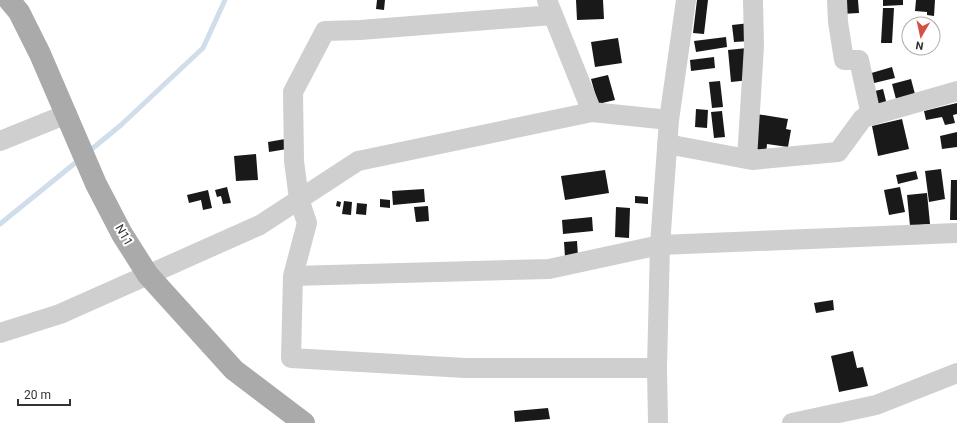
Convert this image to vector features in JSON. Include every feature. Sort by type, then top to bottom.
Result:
[{"type":"main road","name":"N11","points":[[9,0],[18,12],[40,54],[96,184],[122,234],[148,275],[234,370],[304,423]]},
{"type":"street","points":[[658,423],[657,368],[660,245],[669,120],[686,0]]},
{"type":"street","points":[[747,159],[754,46],[754,0]]},
{"type":"street","points":[[837,0],[838,22],[844,60],[859,60],[871,115]]},
{"type":"street","points":[[592,112],[550,8],[360,30],[325,31],[293,92],[294,161],[299,200],[307,223],[293,276],[292,358],[465,368],[657,368]]},
{"type":"street","points":[[667,144],[752,160],[838,152],[862,118],[957,91]]},
{"type":"street","points":[[0,333],[60,314],[260,224],[358,161],[592,112],[669,120]]},
{"type":"street","points":[[0,141],[67,114]]},
{"type":"street","points":[[293,276],[549,269],[660,245],[957,233]]},
{"type":"street","points":[[792,423],[876,405],[957,373]]},
{"type":"building","points":[[377,0],[385,0],[384,10],[376,9]]},
{"type":"building","points":[[576,0],[603,0],[604,19],[577,20]]},
{"type":"building","points":[[697,0],[708,0],[704,34],[693,33]]},
{"type":"building","points":[[840,0],[858,0],[859,13],[841,14]]},
{"type":"building","points":[[883,0],[903,0],[903,5],[883,6]]},
{"type":"building","points":[[916,0],[935,0],[934,16],[927,15],[927,12],[915,11]]},
{"type":"building","points":[[883,8],[894,8],[892,43],[881,43]]},
{"type":"building","points":[[750,23],[751,41],[734,42],[732,25]]},
{"type":"building","points":[[726,37],[727,47],[696,52],[694,41]]},
{"type":"building","points":[[618,38],[622,63],[595,67],[591,42]]},
{"type":"building","points":[[747,48],[750,80],[731,82],[728,50]]},
{"type":"building","points":[[714,57],[715,68],[691,71],[690,60]]},
{"type":"building","points":[[892,67],[895,78],[870,84],[868,74]]},
{"type":"building","points":[[608,75],[615,100],[598,104],[591,79]]},
{"type":"building","points":[[911,79],[916,98],[897,103],[892,84]]},
{"type":"building","points":[[720,81],[723,107],[712,108],[709,82]]},
{"type":"building","points":[[883,89],[887,105],[875,108],[871,92]]},
{"type":"building","points":[[957,103],[957,114],[953,115],[955,123],[945,125],[942,117],[926,120],[924,111]]},
{"type":"building","points":[[696,109],[708,110],[707,128],[695,127]]},
{"type":"building","points":[[722,111],[725,137],[714,138],[711,112]]},
{"type":"building","points":[[757,114],[788,119],[786,129],[791,130],[788,147],[767,144],[766,155],[751,152]]},
{"type":"building","points":[[902,119],[909,149],[878,156],[872,126]]},
{"type":"building","points":[[957,132],[957,147],[942,149],[940,136]]},
{"type":"building","points":[[285,139],[287,149],[269,152],[268,142]]},
{"type":"building","points":[[256,154],[258,180],[236,181],[234,156]]},
{"type":"building","points":[[941,169],[945,199],[929,202],[925,171]]},
{"type":"building","points":[[605,170],[609,193],[565,200],[561,176]]},
{"type":"building","points":[[916,171],[918,179],[898,184],[896,175]]},
{"type":"building","points":[[951,180],[957,180],[957,220],[950,220]]},
{"type":"building","points":[[227,187],[231,203],[223,204],[221,196],[217,197],[215,190]]},
{"type":"building","points":[[900,187],[905,212],[889,215],[884,190]]},
{"type":"building","points":[[424,189],[425,202],[393,205],[392,191]]},
{"type":"building","points":[[208,190],[212,208],[203,210],[201,200],[189,203],[187,195]]},
{"type":"building","points":[[927,193],[930,224],[910,226],[907,195]]},
{"type":"building","points":[[635,196],[648,197],[648,204],[635,203]]},
{"type":"building","points":[[380,199],[390,200],[390,208],[380,207]]},
{"type":"building","points":[[337,201],[341,202],[340,207],[336,206]]},
{"type":"building","points":[[344,201],[352,202],[351,215],[342,214]]},
{"type":"building","points":[[357,203],[367,204],[366,215],[356,214]]},
{"type":"building","points":[[428,206],[429,221],[416,222],[414,207]]},
{"type":"building","points":[[616,207],[630,208],[629,238],[615,237]]},
{"type":"building","points":[[592,217],[593,231],[563,234],[562,220]]},
{"type":"building","points":[[577,241],[578,256],[565,257],[564,242]]},
{"type":"building","points":[[833,300],[834,310],[816,313],[814,303]]},
{"type":"building","points":[[853,351],[857,368],[863,367],[868,386],[839,392],[831,356]]},
{"type":"building","points":[[548,408],[550,419],[515,422],[514,411]]},
{"type":"waterway","points":[[87,153],[121,125],[203,48],[225,0]]},
{"type":"waterway","points":[[0,224],[80,159]]}]
